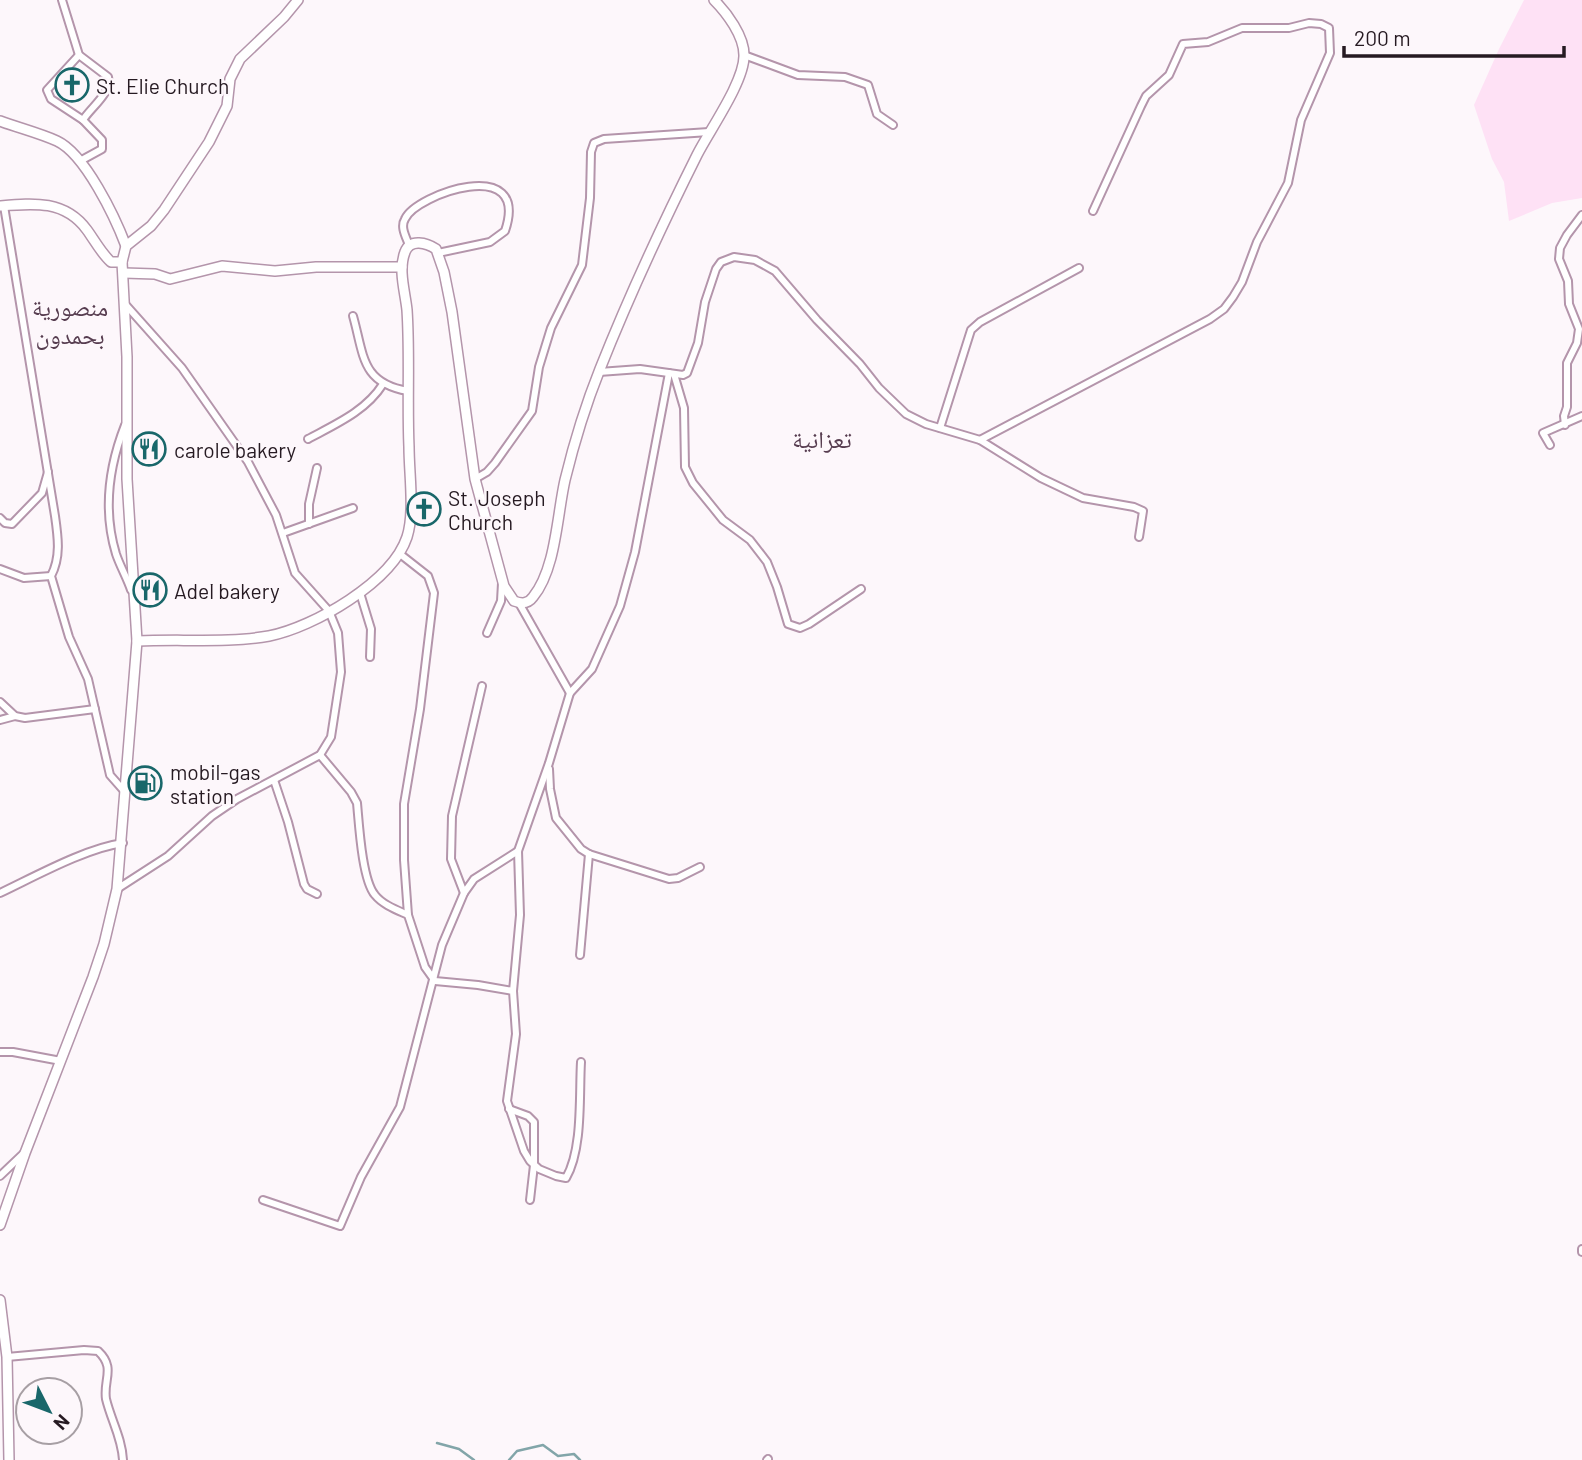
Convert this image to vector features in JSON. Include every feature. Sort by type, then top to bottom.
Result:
[{"type":"street","points":[[62,0],[79,55],[107,77],[109,82],[107,91],[83,120]]},
{"type":"street","points":[[0,1225],[104,944],[117,889],[123,843],[137,641],[126,423],[127,357],[122,262],[126,246],[150,226],[209,142],[227,106],[230,79],[240,59],[284,18],[298,0]]},
{"type":"street","points":[[519,603],[531,600],[543,579],[567,473],[599,372],[642,270],[739,75],[744,55],[741,43],[726,14],[714,0]]},
{"type":"street","points":[[980,440],[1210,319],[1228,304],[1242,282],[1257,242],[1289,183],[1301,120],[1329,53],[1329,28],[1309,23],[1289,28],[1242,28],[1208,41],[1183,44],[1169,75],[1146,96],[1093,211]]},
{"type":"street","points":[[79,55],[47,90],[51,99],[83,120],[98,134],[103,144],[98,152],[80,161]]},
{"type":"street","points":[[744,55],[798,75],[845,77],[868,85],[877,114],[893,125]]},
{"type":"street","points":[[0,121],[66,146],[80,161],[110,210],[126,246]]},
{"type":"street","points":[[475,479],[495,463],[532,411],[539,367],[551,328],[582,265],[590,198],[591,152],[594,143],[604,139],[709,132]]},
{"type":"street","points":[[409,245],[403,229],[404,219],[412,210],[454,190],[489,186],[500,190],[507,198],[509,209],[505,231],[490,242],[438,253]]},
{"type":"street","points":[[122,262],[111,262],[78,219],[54,205],[42,203],[2,206],[48,466],[58,539],[57,564],[51,576],[69,637],[88,679],[110,775],[126,793]]},
{"type":"street","points":[[1564,425],[1567,407],[1567,363],[1577,343],[1578,329],[1569,304],[1568,281],[1559,259],[1563,242],[1582,215]]},
{"type":"street","points":[[137,641],[267,636],[301,625],[360,593],[380,577],[400,554],[410,524],[407,311],[402,267],[405,250],[409,245],[423,243],[432,246],[438,253],[452,312],[475,479],[502,578],[511,599],[519,603],[570,693]]},
{"type":"street","points":[[599,372],[640,369],[671,374],[687,373],[716,269],[726,259],[744,257],[765,264],[775,271],[896,407],[916,420],[980,440],[1041,478],[1083,498],[1143,511],[1139,537]]},
{"type":"street","points":[[124,273],[155,274],[170,279],[222,266],[275,271],[316,267],[402,267]]},
{"type":"street","points":[[940,428],[971,330],[980,322],[1079,268]]},
{"type":"street","points":[[117,889],[167,856],[220,810],[248,792],[320,755],[331,737],[341,672],[338,633],[329,611],[295,573],[283,533],[248,462],[182,368],[123,302]]},
{"type":"street","points":[[353,316],[366,366],[377,381],[408,391]]},
{"type":"street","points":[[671,374],[684,408],[685,467],[693,483],[723,520],[750,540],[766,562],[788,624],[800,628],[810,624],[861,589]]},
{"type":"street","points":[[581,1062],[576,1144],[566,1178],[534,1166],[524,1150],[509,1109],[507,1095],[516,1034],[513,991],[520,915],[518,851],[549,764],[570,693],[592,669],[620,606],[635,552],[671,374]]},
{"type":"street","points":[[308,439],[365,406],[383,384]]},
{"type":"street","points":[[1550,445],[1543,433],[1582,416]]},
{"type":"street","points":[[126,423],[113,458],[109,508],[117,556],[133,595]]},
{"type":"street","points":[[0,518],[5,523],[12,524],[36,501],[45,488],[48,466]]},
{"type":"street","points":[[309,524],[309,503],[317,468]]},
{"type":"street","points":[[283,533],[353,508]]},
{"type":"street","points":[[400,554],[428,576],[434,593],[424,682],[404,804],[408,915],[425,967],[435,981],[513,991]]},
{"type":"street","points":[[0,569],[24,578],[51,576]]},
{"type":"street","points":[[487,633],[501,601],[502,578]]},
{"type":"street","points":[[360,593],[371,629],[370,657]]},
{"type":"street","points":[[464,893],[451,859],[452,816],[482,686]]},
{"type":"street","points":[[0,702],[15,716]]},
{"type":"street","points":[[0,720],[15,716],[25,718],[95,709]]},
{"type":"street","points":[[320,755],[357,803],[371,890],[380,901],[408,915]]},
{"type":"street","points":[[549,764],[550,789],[556,818],[581,849],[589,854],[669,879],[700,867]]},
{"type":"street","points":[[274,780],[304,884],[307,889],[317,894]]},
{"type":"street","points":[[0,893],[108,845],[123,843]]},
{"type":"street","points":[[263,1200],[340,1226],[361,1177],[400,1107],[435,981],[442,945],[464,893],[474,879],[518,851]]},
{"type":"street","points":[[580,955],[589,854]]},
{"type":"street","points":[[0,1052],[61,1061]]},
{"type":"street","points":[[509,1109],[528,1116],[534,1122],[534,1166],[530,1200]]},
{"type":"street","points":[[0,1175],[25,1153]]},
{"type":"street","points":[[0,1300],[7,1357],[9,1460]]},
{"type":"street","points":[[7,1357],[92,1350],[98,1352],[108,1366],[106,1398],[121,1443],[123,1460]]},
{"type":"shaded area","points":[[1524,0],[1582,0],[1582,198],[1552,203],[1509,221],[1504,182],[1492,159],[1474,105]]},
{"type":"waterway","points":[[437,1443],[459,1449],[474,1460]]},
{"type":"waterway","points":[[509,1460],[517,1451],[543,1445],[558,1456],[574,1454],[580,1460]]},
{"type":"place","name":"St. Elie Church","points":[[72,85]]},
{"type":"place","name":"carole bakery","points":[[149,449]]},
{"type":"place","name":"St. Joseph Church","points":[[424,509]]},
{"type":"place","name":"Adel bakery","points":[[150,590]]},
{"type":"place","name":"mobil-gas station","points":[[145,783]]},
{"type":"district","name":"منصورية بحمدون","points":[[70,320]]},
{"type":"district","name":"تعزانية","points":[[822,438]]}]
